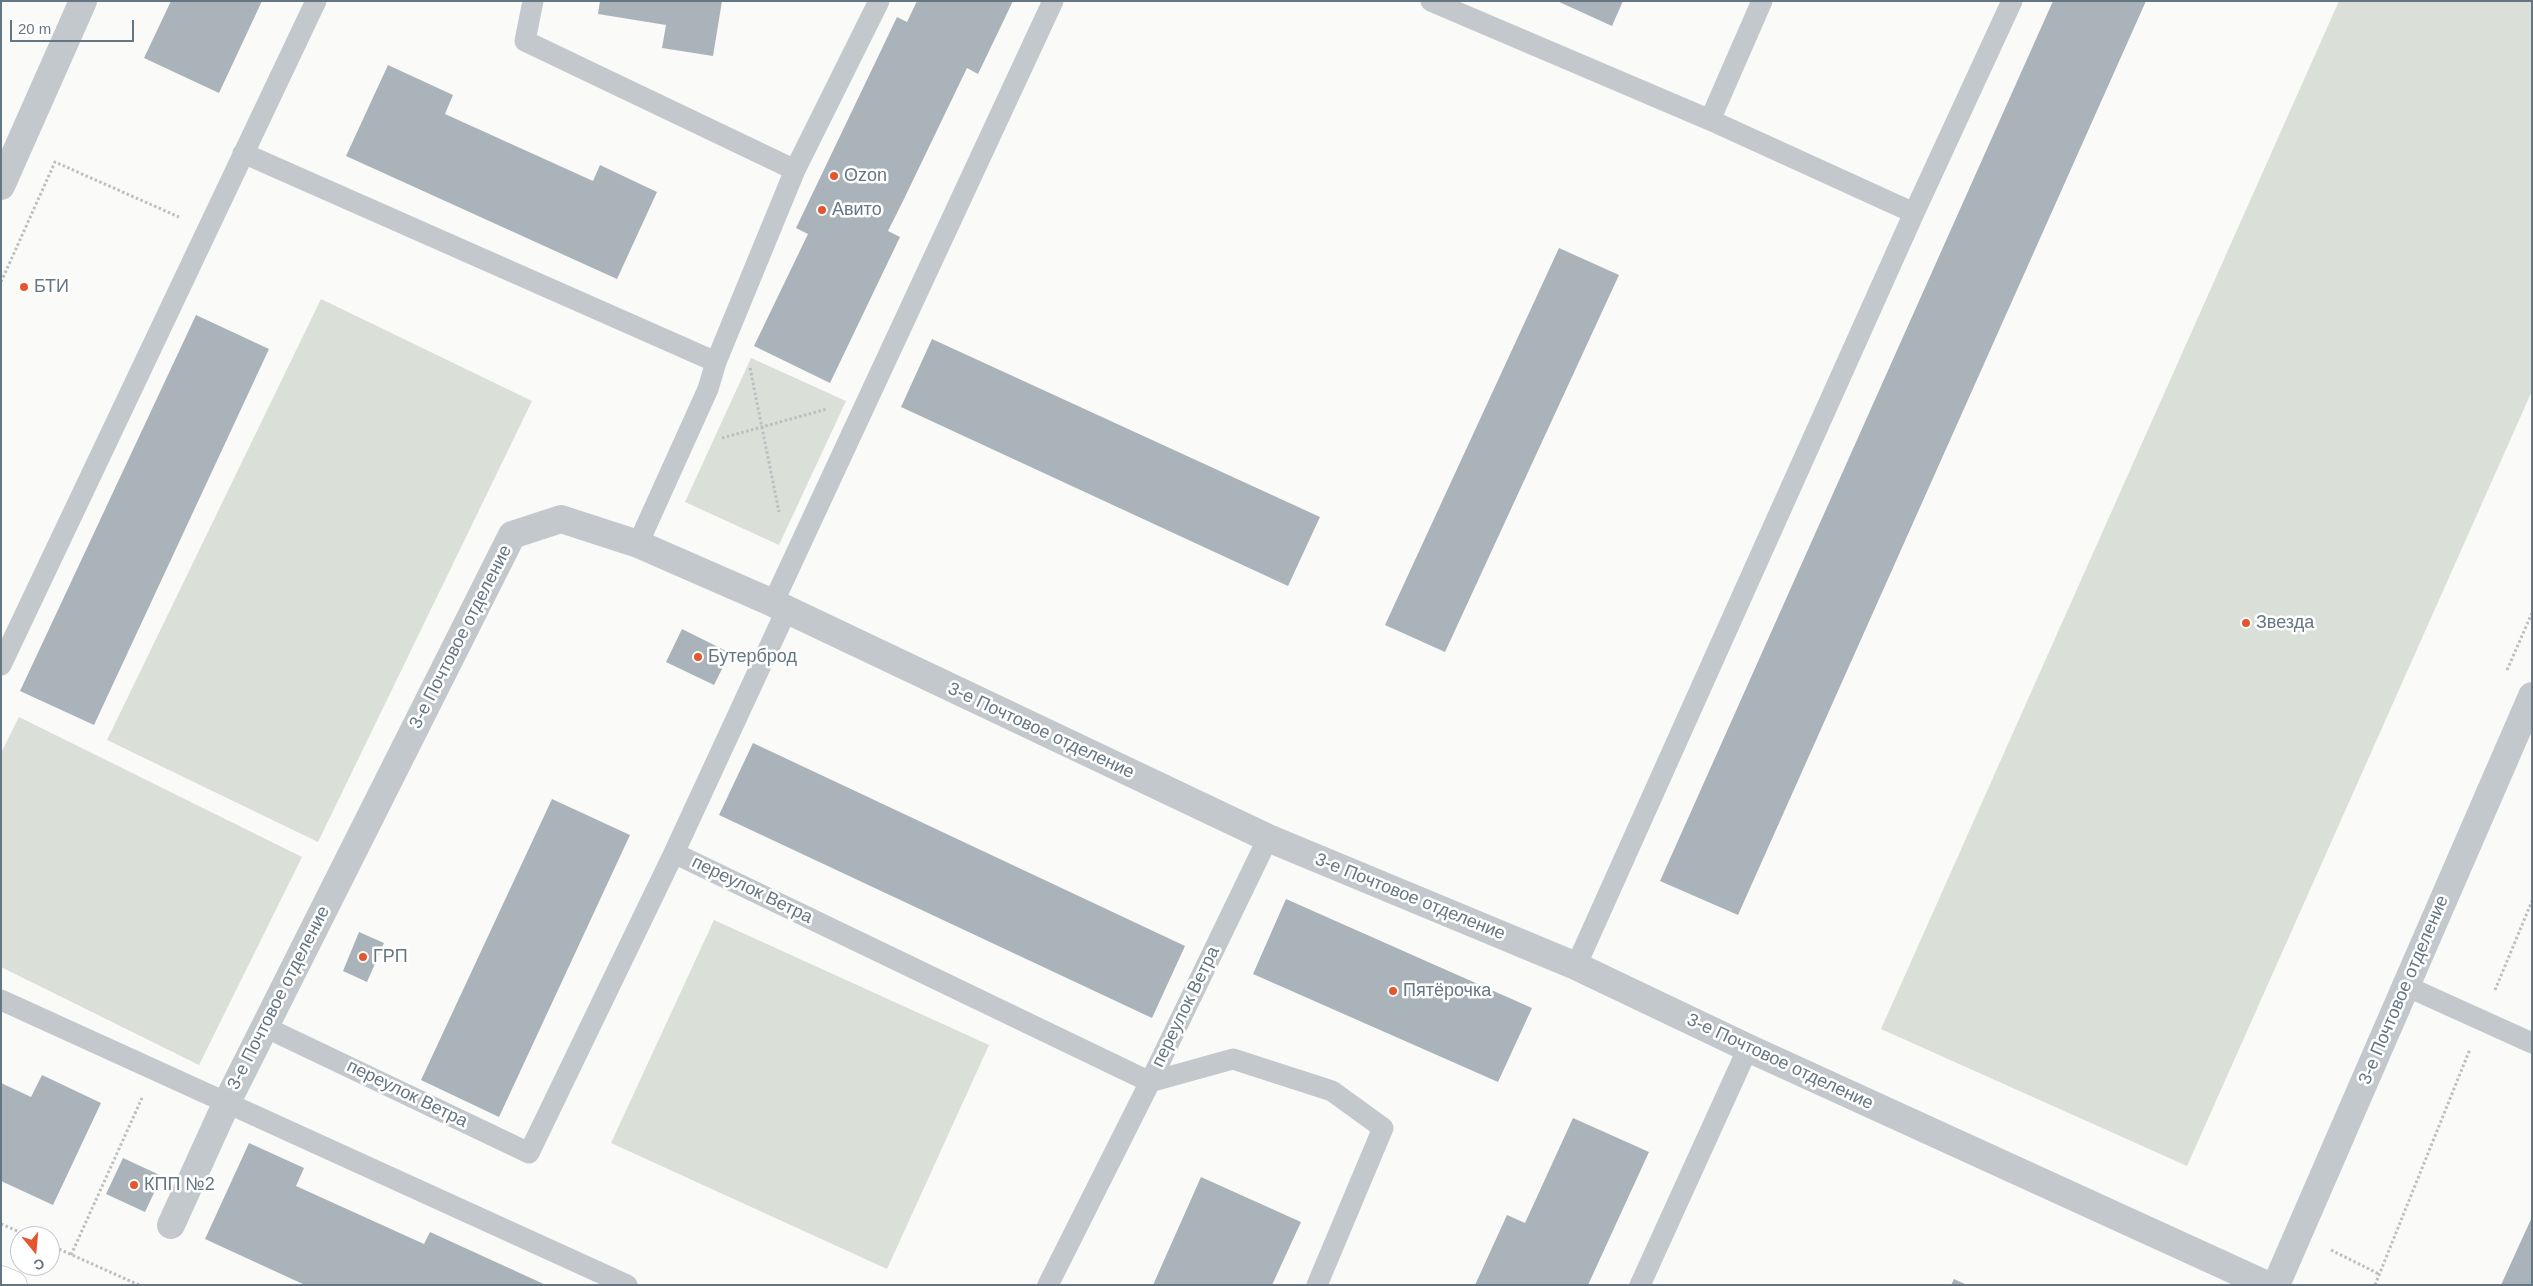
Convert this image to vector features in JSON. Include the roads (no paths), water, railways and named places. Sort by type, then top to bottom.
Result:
[{"type":"main road","points":[[1,1280],[13,1285]]},
{"type":"street","points":[[1,186],[83,1]]},
{"type":"street","name":"3-е Почтовое отделение","points":[[171,1224],[226,1104],[512,535],[561,519],[638,544],[780,606],[1268,838],[1576,966],[1748,1048],[2267,1285]]},
{"type":"street","name":"3-е Почтовое отделение","points":[[2276,1285],[2532,696]]},
{"type":"lane","points":[[1,665],[316,1]]},
{"type":"lane","points":[[533,1],[525,41],[795,170]]},
{"type":"lane","points":[[638,544],[708,389],[716,362],[795,170],[879,1]]},
{"type":"lane","points":[[674,853],[780,606],[789,566],[870,397],[1053,1]]},
{"type":"lane","points":[[1431,1],[1710,120],[1914,213]]},
{"type":"lane","points":[[1710,120],[1762,1]]},
{"type":"lane","points":[[1576,966],[1914,213],[2012,1]]},
{"type":"lane","points":[[243,153],[716,362]]},
{"type":"lane","name":"переулок Ветра","points":[[265,1026],[529,1152],[674,853],[1150,1082],[1268,838]]},
{"type":"lane","points":[[2406,986],[2532,1043]]},
{"type":"lane","points":[[1,1000],[627,1285]]},
{"type":"lane","points":[[1640,1285],[1748,1048]]},
{"type":"lane","points":[[1048,1285],[1150,1082],[1233,1059],[1332,1091],[1383,1128],[1317,1285]]},
{"type":"place","name":"Ozon","points":[[834,176]]},
{"type":"place","name":"Авито","points":[[822,210]]},
{"type":"place","name":"БТИ","points":[[24,287]]},
{"type":"place","name":"Звезда","points":[[2246,623]]},
{"type":"place","name":"Бутерброд","points":[[698,657]]},
{"type":"place","name":"ГРП","points":[[363,957]]},
{"type":"place","name":"Пятёрочка","points":[[1393,991]]},
{"type":"place","name":"КПП №2","points":[[134,1185]]}]
